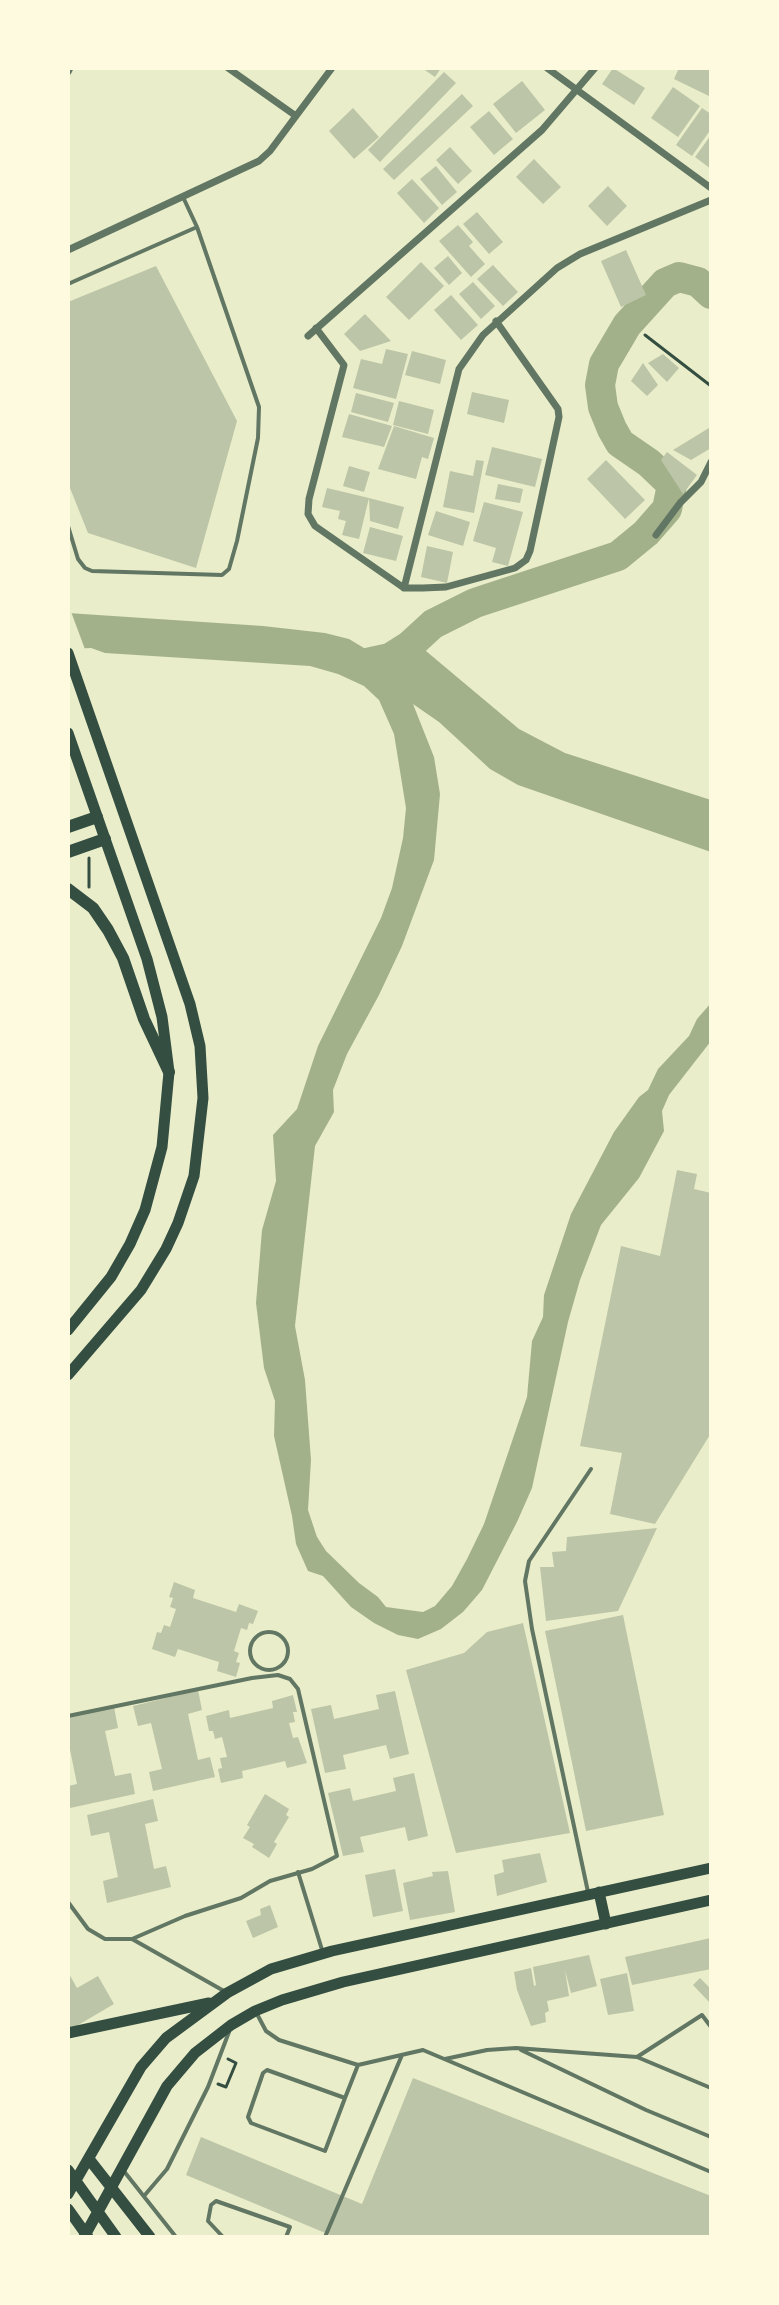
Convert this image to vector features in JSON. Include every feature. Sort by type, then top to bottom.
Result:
[{"type":"highway","points":[[68,827],[97,817]]},
{"type":"highway","points":[[68,852],[105,839]]},
{"type":"highway","points":[[68,889],[93,908],[116,944],[144,1019],[169,1072]]},
{"type":"main road","points":[[68,1375],[141,1290],[166,1249],[194,1176],[203,1098],[202,1058],[190,1004],[70,656]]},
{"type":"main road","points":[[68,733],[155,987],[169,1072],[162,1147],[145,1210],[122,1261],[68,1330]]},
{"type":"main road","points":[[68,2194],[141,2067],[166,2038],[227,1993],[271,1969],[323,1953],[711,1868]]},
{"type":"main road","points":[[594,1893],[606,1924]]},
{"type":"main road","points":[[86,2237],[167,2086],[195,2053],[255,2011],[343,1982],[711,1900]]},
{"type":"main road","points":[[68,2033],[214,2002]]},
{"type":"main road","points":[[89,2159],[150,2237]]},
{"type":"main road","points":[[68,2170],[116,2237]]},
{"type":"main road","points":[[68,2209],[86,2237]]},
{"type":"street","points":[[228,68],[296,116]]},
{"type":"street","points":[[68,250],[265,157],[332,68]]},
{"type":"street","points":[[547,68],[711,188]]},
{"type":"street","points":[[308,336],[542,130],[595,68]]},
{"type":"street","points":[[404,588],[459,369],[483,335],[557,268],[580,254],[711,200]]},
{"type":"street","points":[[316,328],[344,365],[308,514],[315,526],[404,588],[446,587],[515,568],[526,560],[559,417],[558,409],[496,321]]},
{"type":"street","points":[[656,535],[680,503],[701,482],[711,462]]},
{"type":"lane","points":[[68,526],[78,559],[92,571],[222,575],[229,569],[258,438],[259,407],[197,227],[183,197]]},
{"type":"lane","points":[[68,284],[197,227]]},
{"type":"lane","points":[[591,1469],[529,1561],[525,1581],[532,1629],[594,1893]]},
{"type":"lane","points":[[68,1716],[252,1678],[277,1672],[288,1651],[282,1637],[275,1633],[261,1634],[255,1639],[250,1652],[255,1664],[252,1678]]},
{"type":"lane","points":[[68,1902],[88,1929],[105,1939],[132,1939],[185,1916],[241,1898],[270,1881],[312,1869],[337,1856],[298,1689],[290,1679],[255,1664]]},
{"type":"lane","points":[[298,1872],[323,1953]]},
{"type":"lane","points":[[132,1939],[227,1993]]},
{"type":"lane","points":[[255,2011],[266,2031],[279,2040],[358,2065],[423,2050],[711,2172]]},
{"type":"lane","points":[[637,2057],[702,2015],[711,2027]]},
{"type":"lane","points":[[144,2196],[167,2169],[208,2087],[231,2025]]},
{"type":"lane","points":[[516,2048],[646,2110],[711,2137]]},
{"type":"lane","points":[[445,2059],[487,2050],[516,2048],[637,2057],[711,2088]]},
{"type":"lane","points":[[325,2237],[402,2054]]},
{"type":"lane","points":[[345,2098],[267,2070],[263,2073],[248,2117],[251,2123],[325,2151],[358,2065]]},
{"type":"lane","points":[[122,2168],[176,2237]]},
{"type":"lane","points":[[223,2237],[208,2221],[211,2205],[216,2201],[290,2227],[286,2237]]},
{"type":"path","points":[[645,335],[711,386]]},
{"type":"path","points":[[89,855],[89,891]]},
{"type":"path","points":[[226,2087],[236,2063]]},
{"type":"shaded area","points":[[68,613],[325,633],[349,639],[374,654],[426,651],[519,729],[565,753],[711,800],[711,852],[518,785],[490,769],[439,722],[413,704],[434,757],[440,794],[434,860],[402,946],[347,1054],[333,1090],[334,1112],[315,1146],[295,1326],[305,1380],[311,1460],[308,1510],[317,1537],[326,1551],[386,1607],[423,1612],[435,1606],[452,1586],[467,1559],[484,1524],[527,1397],[532,1341],[543,1317],[544,1295],[571,1214],[614,1132],[639,1097],[648,1090],[658,1069],[689,1036],[697,1019],[711,1003],[711,1041],[669,1095],[662,1111],[664,1131],[639,1178],[601,1225],[580,1280],[532,1488],[517,1522],[482,1590],[463,1612],[441,1629],[418,1639],[398,1635],[374,1623],[351,1607],[323,1576],[308,1571],[296,1544],[274,1436],[275,1401],[264,1368],[256,1303],[262,1230],[276,1181],[273,1135],[297,1109],[318,1046],[381,918],[392,888],[406,808],[394,734],[379,700],[364,686],[338,674],[310,666],[105,653],[91,648],[68,649]]},
{"type":"pier","points":[[70,609],[86,652],[68,653]]},
{"type":"building","points":[[422,68],[441,68],[435,77]]},
{"type":"building","points":[[613,68],[645,88],[634,105],[602,84]]},
{"type":"building","points":[[679,68],[711,68],[711,97],[674,79]]},
{"type":"building","points":[[444,72],[456,83],[380,162],[368,150]]},
{"type":"building","points":[[522,81],[545,110],[516,133],[493,104]]},
{"type":"building","points":[[673,87],[700,106],[678,137],[651,118]]},
{"type":"building","points":[[462,94],[473,106],[394,180],[383,169]]},
{"type":"building","points":[[353,108],[379,137],[354,159],[329,131]]},
{"type":"building","points":[[702,108],[711,114],[711,129],[692,156],[676,145]]},
{"type":"building","points":[[489,111],[513,139],[494,155],[470,127]]},
{"type":"building","points":[[711,135],[711,169],[695,157]]},
{"type":"building","points":[[450,147],[472,171],[458,184],[436,160]]},
{"type":"building","points":[[534,159],[561,187],[543,204],[516,177]]},
{"type":"building","points":[[436,166],[457,192],[442,205],[420,179]]},
{"type":"building","points":[[412,179],[439,208],[424,223],[397,193]]},
{"type":"building","points":[[608,186],[627,206],[607,226],[588,206]]},
{"type":"building","points":[[477,212],[503,242],[489,254],[463,224]]},
{"type":"building","points":[[458,225],[473,242],[469,246],[485,264],[471,277],[439,241]]},
{"type":"building","points":[[626,250],[646,295],[621,307],[601,261]]},
{"type":"building","points":[[448,256],[462,273],[449,285],[434,268]]},
{"type":"building","points":[[421,262],[444,286],[409,320],[386,297]]},
{"type":"building","points":[[493,265],[518,292],[503,306],[477,279]]},
{"type":"building","points":[[156,266],[237,421],[196,568],[88,533],[68,483],[68,302]]},
{"type":"building","points":[[473,282],[495,306],[481,319],[459,294]]},
{"type":"building","points":[[451,295],[478,325],[461,340],[434,310]]},
{"type":"building","points":[[365,314],[391,341],[360,351],[344,334]]},
{"type":"building","points":[[386,349],[408,354],[396,399],[353,388],[361,359],[382,364]]},
{"type":"building","points":[[412,351],[446,360],[440,384],[405,375]]},
{"type":"building","points":[[663,354],[679,368],[667,382],[648,363]]},
{"type":"building","points":[[643,363],[658,385],[647,396],[631,381]]},
{"type":"building","points":[[472,392],[509,400],[504,423],[467,414]]},
{"type":"building","points":[[356,393],[394,403],[388,422],[351,412]]},
{"type":"building","points":[[399,401],[434,410],[428,434],[393,425]]},
{"type":"building","points":[[349,414],[392,426],[384,447],[342,437]]},
{"type":"building","points":[[394,426],[434,438],[428,459],[422,457],[416,479],[378,469]]},
{"type":"building","points":[[709,428],[711,448],[691,460],[673,450]]},
{"type":"building","points":[[492,447],[542,459],[535,487],[485,475]]},
{"type":"building","points":[[667,452],[697,475],[683,494],[661,460]]},
{"type":"building","points":[[476,460],[484,461],[474,513],[443,507],[450,471],[473,476]]},
{"type":"building","points":[[606,460],[645,500],[625,519],[587,479]]},
{"type":"building","points":[[349,466],[370,472],[364,492],[343,486]]},
{"type":"building","points":[[498,484],[523,489],[520,503],[495,499]]},
{"type":"building","points":[[327,488],[369,498],[359,539],[342,535],[346,521],[338,519],[340,511],[322,507]]},
{"type":"building","points":[[369,498],[404,507],[398,529],[370,521]]},
{"type":"building","points":[[484,502],[523,512],[508,566],[492,562],[496,548],[473,541]]},
{"type":"building","points":[[436,511],[470,522],[463,546],[428,535]]},
{"type":"building","points":[[370,527],[403,536],[396,561],[363,553]]},
{"type":"building","points":[[427,546],[453,552],[447,583],[421,577]]},
{"type":"building","points":[[677,1170],[697,1174],[694,1189],[711,1193],[711,1433],[655,1524],[610,1514],[622,1453],[580,1446],[621,1246],[660,1256]]},
{"type":"building","points":[[657,1528],[618,1611],[546,1621],[540,1567],[554,1567],[552,1552],[566,1551],[567,1537]]},
{"type":"building","points":[[174,1582],[195,1590],[193,1598],[236,1612],[239,1604],[258,1611],[247,1630],[241,1628],[234,1651],[239,1653],[236,1662],[240,1663],[236,1677],[217,1671],[219,1662],[178,1649],[175,1657],[152,1649],[157,1632],[161,1633],[164,1625],[170,1627],[176,1609],[170,1607],[173,1598],[169,1597]]},
{"type":"building","points":[[623,1615],[664,1815],[586,1831],[545,1631]]},
{"type":"building","points":[[523,1623],[570,1833],[456,1853],[406,1670],[464,1653],[487,1632]]},
{"type":"building","points":[[198,1690],[202,1710],[188,1714],[198,1760],[210,1757],[215,1777],[153,1791],[149,1772],[162,1769],[151,1723],[138,1726],[133,1706]]},
{"type":"building","points":[[395,1691],[409,1754],[390,1759],[386,1745],[343,1755],[346,1769],[325,1773],[311,1709],[331,1705],[334,1719],[379,1709],[376,1695]]},
{"type":"building","points":[[293,1695],[297,1712],[293,1712],[295,1722],[289,1723],[293,1738],[298,1737],[307,1763],[287,1768],[285,1761],[242,1771],[243,1778],[221,1783],[218,1769],[222,1768],[220,1758],[227,1757],[222,1737],[215,1739],[213,1731],[209,1731],[206,1716],[229,1710],[230,1718],[273,1708],[272,1701]]},
{"type":"building","points":[[114,1707],[118,1728],[105,1731],[115,1776],[131,1773],[135,1794],[70,1808],[68,1786],[77,1784],[68,1740],[68,1717]]},
{"type":"building","points":[[414,1773],[428,1836],[408,1841],[405,1827],[360,1837],[364,1852],[343,1856],[328,1793],[350,1788],[353,1801],[396,1791],[393,1778]]},
{"type":"building","points":[[265,1794],[289,1809],[286,1815],[289,1817],[274,1842],[277,1844],[269,1858],[243,1838]]},
{"type":"building","points":[[153,1799],[158,1821],[145,1824],[154,1869],[166,1866],[171,1887],[107,1903],[103,1881],[118,1877],[109,1832],[91,1836],[87,1815]]},
{"type":"building","points":[[540,1853],[547,1882],[497,1896],[494,1875],[504,1872],[502,1860]]},
{"type":"building","points":[[395,1869],[403,1911],[373,1917],[365,1875]]},
{"type":"building","points":[[448,1871],[455,1912],[410,1920],[403,1883],[433,1876],[432,1872]]},
{"type":"building","points":[[270,1905],[278,1927],[253,1938],[246,1921],[261,1915],[260,1909]]},
{"type":"building","points":[[711,1938],[711,1969],[632,1985],[625,1957]]},
{"type":"building","points":[[589,1955],[597,1986],[571,1993],[565,1970],[569,1996],[547,2001],[549,2011],[545,2013],[546,2022],[531,2026],[517,1990],[514,1972],[531,1968],[534,1986],[533,1967]]},
{"type":"building","points":[[68,1972],[77,1988],[98,1976],[114,2004],[68,2031]]},
{"type":"building","points":[[627,1973],[634,2011],[608,2015],[600,1979]]},
{"type":"building","points":[[700,1978],[711,1989],[711,2004],[693,1985]]},
{"type":"building","points":[[413,2078],[711,2196],[711,2237],[335,2237],[186,2175],[201,2137],[362,2204]]},
{"type":"waterway","points":[[367,663],[390,658],[433,624],[475,603],[618,556],[646,533],[667,509],[672,485],[649,463],[620,443],[612,429],[603,407],[600,385],[604,364],[627,325],[665,283],[679,277],[698,282],[711,294]]}]
